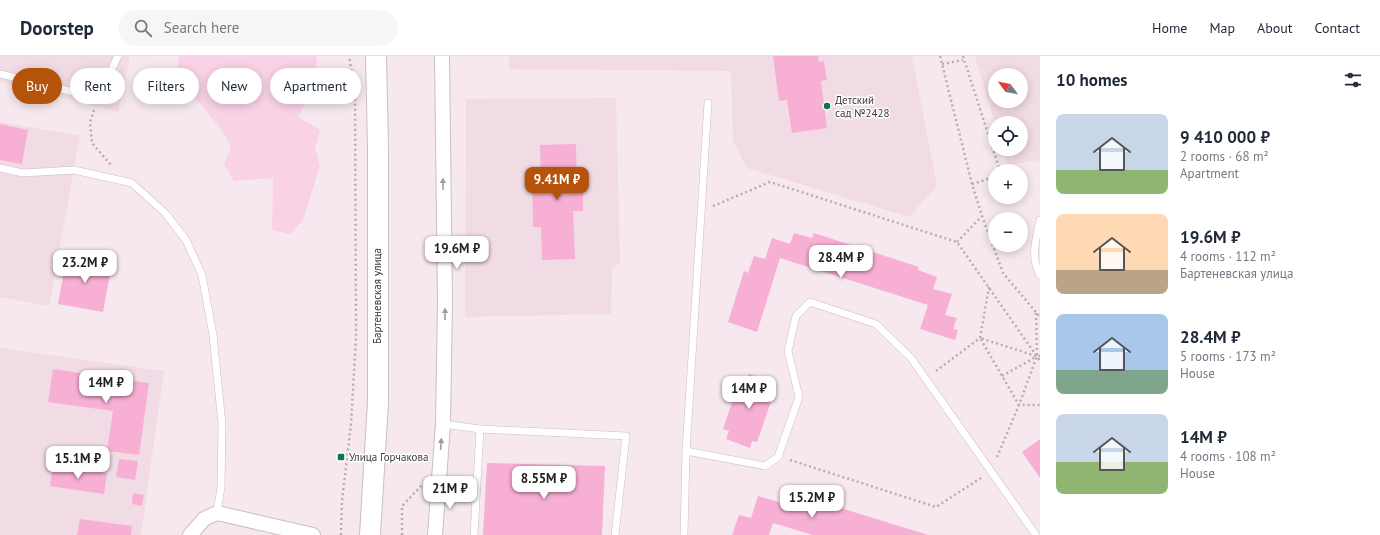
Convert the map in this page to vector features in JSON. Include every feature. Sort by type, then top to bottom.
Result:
[{"type":"main road","name":"Бартеневская улица","points":[[370,535],[378,402],[378,148],[376,56]]},
{"type":"street","points":[[435,535],[443,424],[445,301],[442,56]]},
{"type":"street","points":[[190,535],[204,519],[217,512],[313,535]]},
{"type":"lane","points":[[112,68],[118,56]]},
{"type":"lane","points":[[0,74],[70,91]]},
{"type":"lane","points":[[684,535],[686,451],[708,103]]},
{"type":"lane","points":[[0,168],[23,173],[74,170],[132,183],[166,214],[186,240],[202,275],[213,335],[222,424],[221,487],[217,512]]},
{"type":"lane","points":[[1040,220],[1033,254],[1036,269],[1040,275]]},
{"type":"lane","points":[[686,451],[764,466],[778,457],[799,397],[788,350],[796,316],[810,302],[876,324],[911,358],[1036,535]]},
{"type":"lane","points":[[443,424],[480,429],[626,436],[615,535]]},
{"type":"lane","points":[[474,535],[480,429]]},
{"type":"path","points":[[341,535],[342,501],[351,424],[356,338],[355,91],[349,56]]},
{"type":"path","points":[[940,56],[972,184],[982,216],[1003,272],[1040,317]]},
{"type":"path","points":[[942,64],[963,58],[998,164]]},
{"type":"path","points":[[96,104],[90,122],[92,143],[123,178],[132,183]]},
{"type":"path","points":[[972,184],[988,179]]},
{"type":"path","points":[[701,211],[770,182],[957,242],[1038,356],[1040,361]]},
{"type":"path","points":[[957,242],[982,216]]},
{"type":"path","points":[[989,288],[980,338],[1019,405]]},
{"type":"path","points":[[778,457],[936,507],[991,471],[1038,356],[1036,312]]},
{"type":"path","points":[[980,338],[1038,356]]},
{"type":"path","points":[[926,379],[980,338]]},
{"type":"path","points":[[1002,376],[1038,356]]},
{"type":"path","points":[[1019,405],[1040,405]]},
{"type":"path","points":[[402,535],[402,506],[422,484],[439,482]]},
{"type":"shaded area","points":[[0,56],[130,56],[125,79],[125,68],[70,68],[70,100],[62,98],[62,68],[12,68],[12,85],[0,82]]},
{"type":"shaded area","points":[[179,56],[317,56],[316,68],[270,68],[270,104],[305,104],[298,117],[320,130],[315,148],[320,166],[303,220],[290,234],[272,230],[273,178],[234,181],[224,164],[231,147],[222,130],[199,102],[199,68],[177,68]]},
{"type":"shaded area","name":"Детский сад №2428","points":[[509,56],[912,56],[937,186],[909,217],[747,168],[733,141],[731,71],[509,69]]},
{"type":"shaded area","points":[[975,56],[1040,56],[1040,160],[1008,164],[1005,156],[1028,156],[1028,116],[993,116],[991,108],[1028,108],[1028,68],[988,68],[988,100]]},
{"type":"shaded area","points":[[616,98],[620,263],[612,268],[611,314],[465,317],[466,99]]},
{"type":"shaded area","points":[[87,104],[120,104],[118,112]]},
{"type":"shaded area","points":[[0,122],[80,136],[49,306],[0,297]]},
{"type":"shaded area","points":[[0,348],[164,371],[141,535],[0,535]]},
{"type":"building","points":[[773,56],[818,56],[819,62],[824,61],[827,80],[821,81],[827,128],[792,133],[787,100],[779,101]]},
{"type":"building","points":[[0,124],[28,130],[22,164],[0,160]]},
{"type":"building","points":[[576,144],[577,192],[583,192],[583,211],[573,211],[575,259],[542,260],[541,227],[533,227],[532,179],[541,178],[540,145]]},
{"type":"building","points":[[794,233],[812,238],[814,233],[919,267],[918,270],[937,277],[933,289],[952,294],[945,315],[957,318],[953,329],[958,330],[955,340],[920,329],[928,305],[780,258],[757,332],[728,322],[744,271],[748,273],[754,256],[765,259],[772,238],[790,244]]},
{"type":"building","points":[[67,255],[112,263],[103,312],[58,304]]},
{"type":"building","points":[[53,369],[149,383],[139,455],[107,451],[113,411],[48,402]]},
{"type":"building","points":[[749,374],[773,382],[771,389],[775,390],[757,442],[752,441],[750,448],[726,439],[729,431],[723,429],[740,379],[746,381]]},
{"type":"building","points":[[1040,439],[1040,478],[1022,452]]},
{"type":"building","points":[[119,459],[138,461],[135,480],[116,477]]},
{"type":"building","points":[[487,463],[605,466],[602,535],[483,535]]},
{"type":"building","points":[[53,465],[107,473],[104,494],[50,486]]},
{"type":"building","points":[[786,491],[928,535],[813,535],[773,523],[769,535],[732,535],[739,515],[751,518],[758,496],[782,503]]},
{"type":"building","points":[[133,493],[144,495],[142,506],[132,504]]},
{"type":"building","points":[[80,519],[132,526],[131,535],[77,535]]},
{"type":"place","name":"Детский сад №2428","points":[[827,106]]},
{"type":"place","name":"Улица Горчакова","points":[[341,457]]}]
